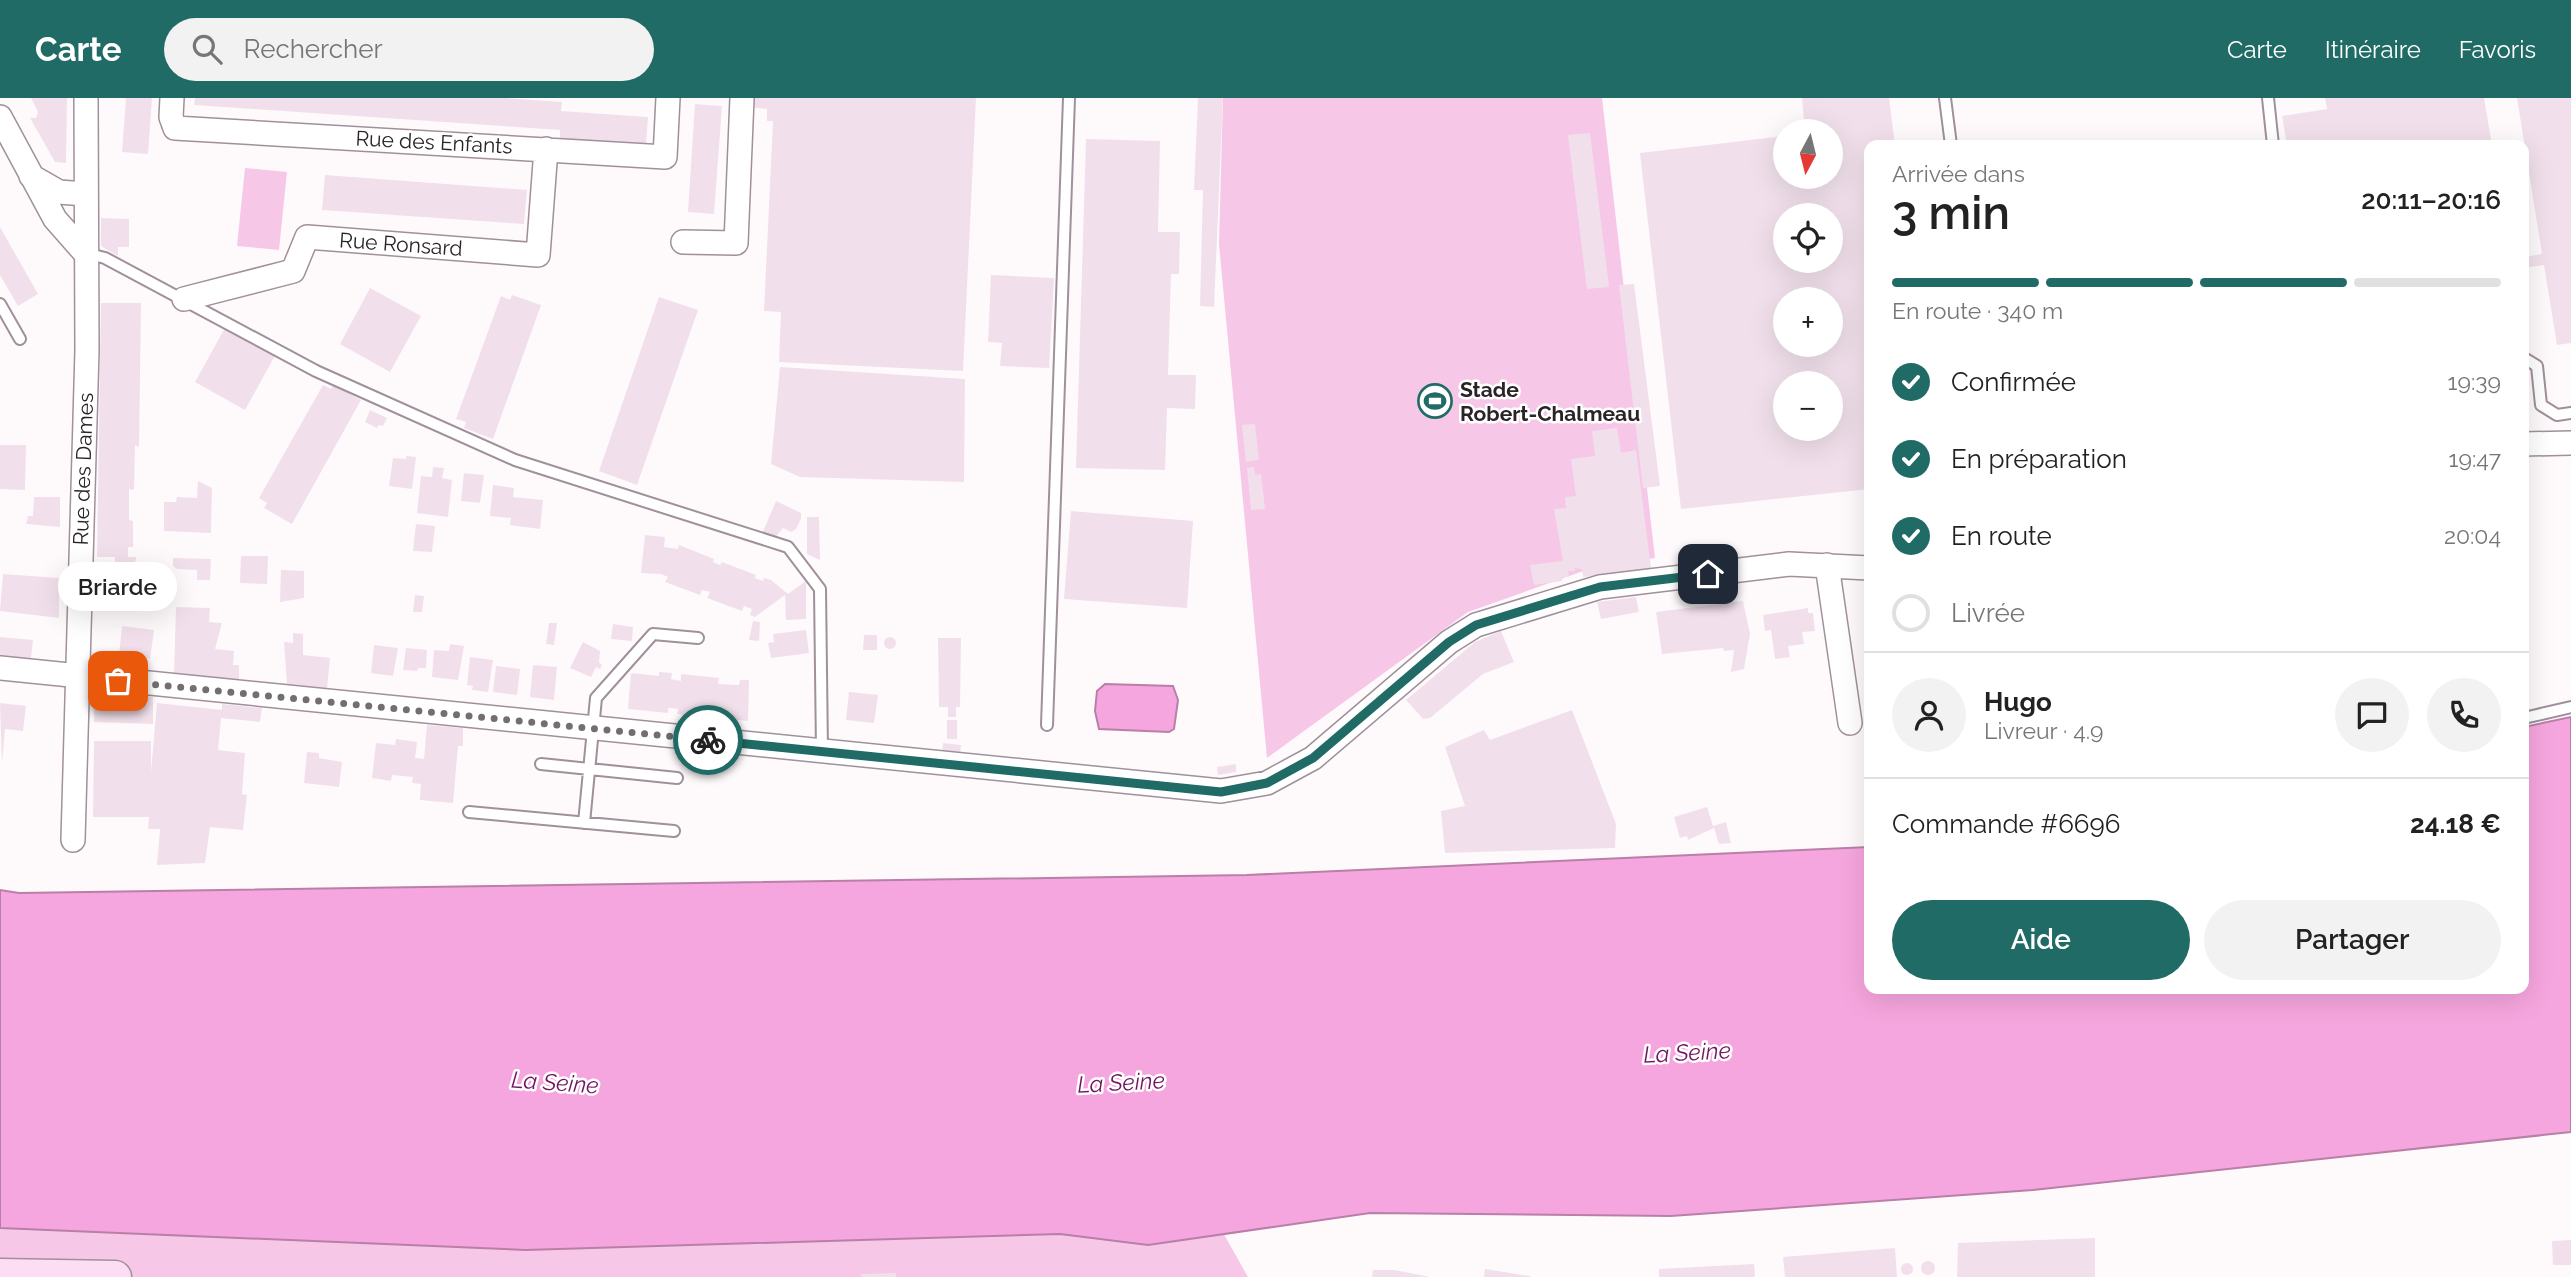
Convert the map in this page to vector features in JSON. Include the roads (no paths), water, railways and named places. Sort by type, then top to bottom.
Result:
[{"type":"main road","points":[[0,1275],[115,1277]]},
{"type":"street","name":"Rue des Dames","points":[[72,840],[87,350],[86,98]]},
{"type":"street","name":"Rue des Enfants","points":[[172,98],[171,117],[175,128],[665,157],[668,98]]},
{"type":"street","points":[[683,242],[736,243],[742,98]]},
{"type":"street","points":[[0,117],[55,219],[85,253]]},
{"type":"street","name":"Rue Ronsard","points":[[184,299],[293,271],[307,237],[538,255],[546,149]]},
{"type":"street","points":[[31,176],[59,192],[85,194]]},
{"type":"street","points":[[2529,444],[2571,443]]},
{"type":"street","points":[[0,668],[1221,792],[1267,783],[1313,758],[1449,642],[1476,625],[1600,587],[1789,564],[1864,568]]},
{"type":"street","points":[[1827,565],[1850,723]]},
{"type":"lane","points":[[1047,726],[1069,98]]},
{"type":"lane","points":[[1945,98],[1950,140]]},
{"type":"lane","points":[[2268,98],[2272,140]]},
{"type":"lane","points":[[85,253],[105,258],[184,299],[233,329],[316,371],[515,460],[788,547],[820,589],[822,752]]},
{"type":"lane","points":[[0,304],[20,339]]},
{"type":"lane","points":[[2529,361],[2537,366],[2541,405],[2557,415],[2571,413]]},
{"type":"lane","points":[[584,822],[598,693],[653,634],[698,638]]},
{"type":"lane","points":[[2529,717],[2571,707]]},
{"type":"lane","points":[[541,765],[677,778]]},
{"type":"lane","points":[[469,812],[674,831]]},
{"type":"water","points":[[1105,684],[1173,686],[1178,700],[1174,729],[1169,732],[1099,729],[1095,711],[1097,691]]},
{"type":"water","name":"La Seine","points":[[2571,717],[2571,1132],[2033,1190],[1671,1216],[1370,1213],[1148,1245],[1060,1234],[526,1250],[0,1228],[0,890],[19,893],[1247,875],[1864,847],[1864,994],[2529,994],[2529,726]]},
{"type":"place","name":"Stade Robert-Chalmeau","points":[[1435,401]]},
{"type":"place","name":"Briarde","points":[[118,681]]}]
